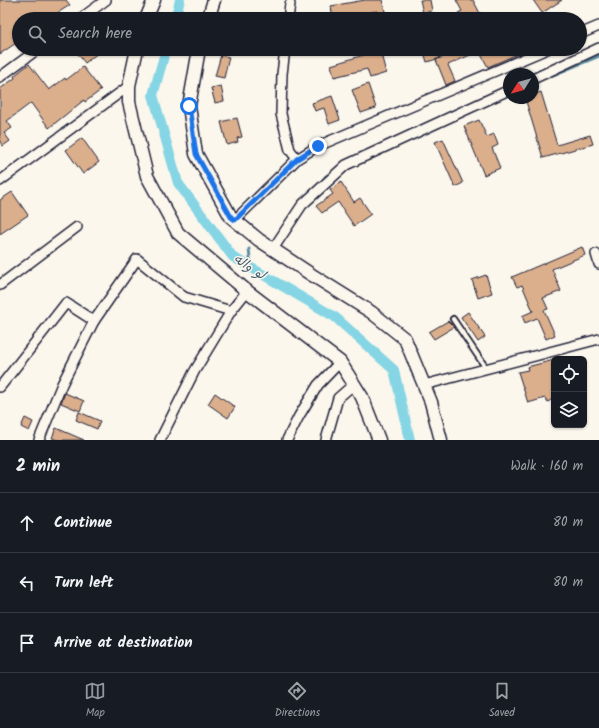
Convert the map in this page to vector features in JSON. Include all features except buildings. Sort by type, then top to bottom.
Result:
[{"type":"street","points":[[90,12],[106,0]]},
{"type":"street","points":[[149,12],[154,0]]},
{"type":"street","points":[[210,12],[214,0]]},
{"type":"street","points":[[289,12],[290,4]]},
{"type":"street","points":[[587,31],[599,26]]},
{"type":"street","points":[[587,54],[599,48]]},
{"type":"street","points":[[0,77],[28,56]]},
{"type":"street","points":[[135,56],[129,86],[129,102],[147,176],[178,233],[247,291],[340,362],[362,397],[379,440]]},
{"type":"street","points":[[198,56],[189,106],[196,154],[231,217],[259,240],[371,312],[405,339],[431,402],[441,440]]},
{"type":"street","points":[[284,56],[281,114],[290,150],[297,159]]},
{"type":"street","points":[[235,220],[297,159],[318,146],[531,56]]},
{"type":"street","points":[[539,76],[582,56]]},
{"type":"street","points":[[0,181],[129,86]]},
{"type":"street","points":[[273,249],[302,205],[346,165],[503,93]]},
{"type":"street","points":[[0,285],[77,227]]},
{"type":"street","points":[[596,254],[599,264]]},
{"type":"street","points":[[39,440],[62,384],[94,321],[137,259],[184,297],[231,311]]},
{"type":"street","points":[[160,440],[194,372],[231,311],[247,291]]},
{"type":"street","points":[[0,387],[66,302],[94,321]]},
{"type":"street","points":[[424,385],[599,339]]},
{"type":"street","points":[[287,440],[299,416],[318,385],[340,362]]},
{"type":"street","points":[[326,440],[338,398],[354,384]]},
{"type":"lane","points":[[453,319],[486,368]]},
{"type":"waterway","name":"لو واله","points":[[177,12],[180,0]]},
{"type":"waterway","name":"لو واله","points":[[164,56],[153,95],[178,183],[233,257],[335,317],[394,370],[410,440]]},
{"type":"waterway","points":[[548,77],[599,56]]},
{"type":"waterway","points":[[320,184],[326,176],[332,173]]},
{"type":"waterway","points":[[249,249],[251,267]]},
{"type":"route","points":[[189,106],[196,154],[231,217],[235,220],[297,159],[318,146]]}]
